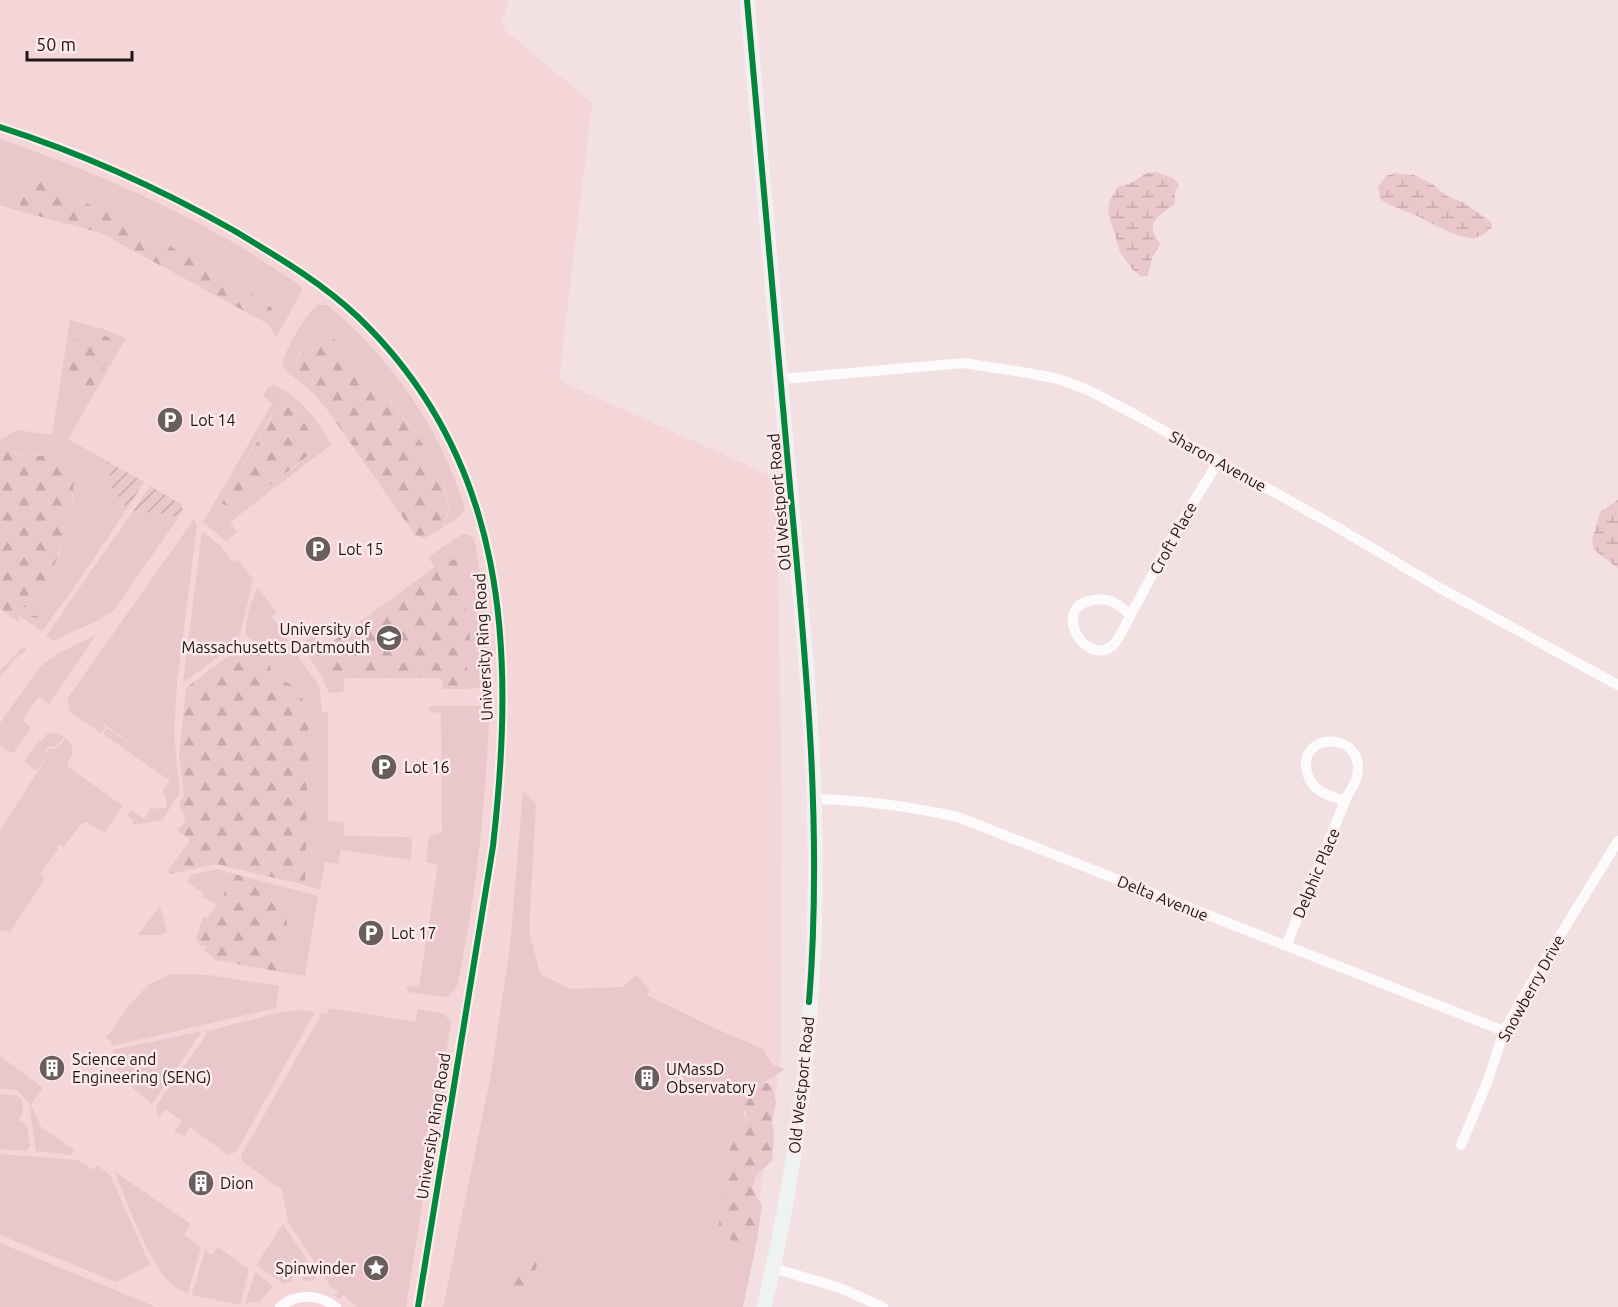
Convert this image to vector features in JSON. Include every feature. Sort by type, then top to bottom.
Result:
[{"type":"main road","name":"Old Westport Road","points":[[747,0],[805,647],[814,799],[812,967],[807,1037],[794,1151],[764,1307]]},
{"type":"street","name":"University Ring Road","points":[[0,127],[72,153],[170,196],[262,247],[332,295],[378,338],[425,397],[452,446],[470,486],[491,560],[496,591],[502,684],[500,774],[493,846],[418,1307]]},
{"type":"street","name":"Sharon Avenue","points":[[782,379],[964,363],[1028,372],[1090,391],[1335,526],[1438,587],[1618,685]]},
{"type":"street","name":"Croft Place","points":[[1130,615],[1118,603],[1101,598],[1085,601],[1077,608],[1073,619],[1074,633],[1082,642],[1093,648],[1102,650],[1112,646],[1120,635],[1173,536],[1218,462]]},
{"type":"street","name":"Delphic Place","points":[[1286,946],[1345,801],[1356,780],[1358,766],[1354,753],[1345,744],[1331,740],[1315,745],[1308,755],[1306,766],[1310,784],[1322,794],[1345,801]]},
{"type":"street","name":"Delta Avenue","points":[[814,799],[894,804],[958,817],[1504,1031]]},
{"type":"street","name":"Snowberry Drive","points":[[1461,1145],[1488,1080],[1504,1031],[1618,841]]},
{"type":"street","points":[[773,1268],[840,1288],[883,1307]]},
{"type":"street","points":[[280,1307],[294,1299],[306,1296],[318,1298],[336,1307]]},
{"type":"shaded area","name":"University of Massachusetts Dartmouth","points":[[0,0],[509,0],[501,23],[506,31],[592,103],[559,378],[564,383],[776,478],[782,799],[781,1056],[743,1307],[0,1307]]},
{"type":"green space","points":[[0,139],[58,160],[144,196],[236,244],[300,285],[302,291],[276,338],[268,324],[272,309],[270,306],[140,228],[28,176],[24,179],[19,211],[0,205]]},
{"type":"green space","points":[[1155,172],[1173,178],[1179,185],[1175,192],[1175,203],[1154,222],[1153,231],[1160,244],[1152,258],[1148,275],[1142,277],[1132,269],[1120,252],[1108,212],[1110,200],[1118,187],[1131,183],[1147,173]]},
{"type":"green space","points":[[1395,173],[1414,175],[1432,184],[1447,196],[1464,203],[1491,222],[1492,227],[1477,237],[1464,237],[1380,199],[1378,187],[1386,176]]},
{"type":"green space","points":[[28,176],[140,228],[270,306],[272,309],[268,324],[101,233],[19,211],[24,179]]},
{"type":"green space","points":[[318,305],[327,305],[372,347],[392,371],[428,423],[443,451],[465,509],[459,517],[442,528],[449,505],[443,483],[432,460],[400,413],[327,331],[299,353],[291,375],[285,369],[282,363],[292,340],[302,323]]},
{"type":"green space","points":[[70,320],[126,338],[68,439],[107,461],[111,486],[127,509],[42,631],[33,625],[36,624],[38,617],[24,604],[37,606],[61,550],[74,494],[42,454],[23,454],[5,448],[0,449],[0,440],[17,430],[52,435]]},
{"type":"green space","points":[[89,331],[108,337],[113,342],[109,358],[90,392],[68,383],[71,351],[81,333]]},
{"type":"green space","points":[[327,331],[381,391],[418,437],[439,471],[449,508],[442,528],[424,538],[415,535],[326,408],[312,392],[291,375],[300,354],[309,342],[320,333]]},
{"type":"green space","points":[[275,385],[300,403],[321,427],[331,445],[230,522],[237,532],[226,541],[203,522],[272,404],[263,396],[269,386]],"holes":[[[282,397],[297,412],[309,456],[235,512],[244,463]]]},
{"type":"green space","points":[[277,397],[282,397],[294,409],[309,430],[311,447],[309,455],[235,512],[222,503],[272,416],[273,403]]},
{"type":"green space","points":[[5,448],[15,454],[59,457],[74,470],[68,523],[57,557],[37,606],[24,604],[18,622],[0,609],[0,449]]},
{"type":"green space","points":[[107,461],[144,482],[127,509],[111,486]]},
{"type":"green space","points":[[150,486],[181,504],[183,510],[178,518],[133,511]]},
{"type":"green space","points":[[1618,500],[1618,568],[1594,550],[1592,541],[1601,512]]},
{"type":"green space","points":[[133,511],[178,518],[114,610],[97,621],[53,641],[46,636]]},
{"type":"green space","points":[[194,519],[197,525],[177,683],[174,732],[180,793],[162,820],[132,825],[133,820],[128,816],[131,810],[144,819],[152,807],[155,809],[167,807],[165,794],[162,792],[170,781],[103,734],[107,728],[140,750],[104,724],[106,727],[101,733],[70,712],[67,699]]},
{"type":"green space","points":[[202,531],[222,547],[232,562],[238,559],[253,580],[238,642],[183,683]]},
{"type":"green space","points":[[463,534],[474,538],[482,584],[489,674],[488,682],[482,688],[465,689],[470,638],[459,557],[435,567],[428,557]]},
{"type":"green space","points":[[459,557],[470,638],[465,689],[443,689],[441,678],[345,678],[343,692],[329,693],[310,658],[435,567]]},
{"type":"green space","points":[[258,587],[276,612],[272,617],[289,641],[284,644],[268,646],[247,637],[248,612]]},
{"type":"green space","points":[[24,604],[38,617],[38,621],[33,625],[20,616]]},
{"type":"green space","points":[[314,635],[323,649],[310,658],[300,644]]},
{"type":"green space","points":[[95,637],[49,704],[39,697],[22,720],[31,728],[14,752],[11,753],[0,745],[0,723],[40,667],[55,655]]},
{"type":"green space","points":[[244,644],[266,652],[272,674],[297,688],[309,712],[305,885],[216,864],[170,874],[167,872],[190,840],[177,830],[186,822],[179,804],[184,796],[179,756],[186,688]]},
{"type":"green space","points":[[24,646],[27,649],[0,677],[0,670]]},
{"type":"green space","points":[[291,646],[319,686],[322,711],[328,713],[328,821],[344,822],[344,836],[412,837],[411,860],[341,850],[338,864],[325,862],[320,890],[305,885],[309,712],[297,688],[272,674],[266,652],[260,650],[278,650]]},
{"type":"green space","points":[[429,706],[482,706],[487,710],[489,719],[482,820],[474,887],[457,986],[447,997],[408,992],[406,989],[408,986],[419,987],[438,865],[426,862],[429,836],[442,833],[441,713],[430,712]]},
{"type":"green space","points":[[57,733],[64,737],[57,746],[48,747],[42,756],[49,749],[59,747],[65,738],[71,743],[73,754],[67,766],[123,806],[104,833],[86,822],[80,825],[64,847],[57,845],[58,850],[40,874],[45,879],[11,932],[0,930],[0,830],[48,756],[36,771],[24,762],[39,740],[41,742],[47,734]]},
{"type":"green space","points":[[523,790],[536,804],[529,931],[540,974],[571,989],[623,987],[636,975],[650,989],[647,995],[763,1049],[774,1066],[785,1069],[749,1092],[744,1114],[747,1122],[739,1248],[757,1240],[743,1307],[443,1307],[491,1075],[510,947]]},
{"type":"green space","points":[[218,869],[227,872],[222,908],[203,897],[204,894],[187,882],[191,875]]},
{"type":"green space","points":[[227,872],[273,884],[270,892],[273,902],[287,910],[281,972],[216,960],[204,950],[207,945],[202,947],[196,938],[203,917],[207,918],[216,906],[222,908]]},
{"type":"green space","points":[[273,884],[318,896],[305,976],[281,972],[287,910],[273,902],[270,892]]},
{"type":"green space","points":[[160,906],[167,932],[162,935],[138,935]]},
{"type":"green space","points":[[171,974],[209,975],[279,986],[276,1008],[112,1046],[111,1041],[106,1038],[130,1004],[138,1003],[131,1003],[148,985]]},
{"type":"green space","points":[[329,1008],[415,1022],[418,1009],[444,1014],[451,1022],[406,1307],[357,1307],[343,1295],[339,1299],[333,1294],[339,1292],[331,1287],[288,1222],[282,1190],[242,1161],[241,1156],[322,1013],[327,1014]]},
{"type":"green space","points":[[300,1010],[315,1012],[236,1152],[228,1155],[190,1127],[184,1136],[174,1132],[182,1121],[165,1109],[158,1118],[156,1106],[207,1031],[282,1012]]},
{"type":"green space","points":[[202,1031],[152,1104],[126,1083],[125,1078],[118,1073],[115,1067],[113,1050]]},
{"type":"green space","points":[[0,1056],[43,1088],[31,1105],[41,1127],[74,1150],[71,1155],[36,1151],[29,1103],[17,1090],[0,1089]]},
{"type":"green space","points":[[768,1083],[773,1087],[776,1102],[772,1122],[774,1135],[772,1161],[756,1175],[752,1188],[762,1206],[757,1240],[739,1248],[719,1227],[724,1172],[732,1144],[747,1126],[745,1104],[748,1095],[757,1084]]},
{"type":"green space","points":[[0,1094],[15,1095],[22,1100],[23,1112],[19,1120],[27,1126],[30,1146],[26,1151],[0,1149]]},
{"type":"green space","points":[[0,1154],[78,1160],[94,1170],[97,1165],[110,1175],[150,1265],[116,1282],[0,1235]]},
{"type":"green space","points":[[115,1172],[191,1224],[184,1235],[201,1247],[188,1293],[170,1283],[160,1271],[138,1229]]},
{"type":"green space","points":[[283,1224],[317,1275],[312,1281],[303,1280],[302,1276],[292,1277],[292,1281],[284,1284],[256,1265]]},
{"type":"green space","points":[[0,1243],[156,1307],[0,1307]]},
{"type":"green space","points":[[218,1247],[249,1269],[240,1305],[192,1295],[205,1250],[212,1255]]},
{"type":"green space","points":[[523,1256],[538,1258],[531,1293],[517,1295],[510,1292],[514,1273]]},
{"type":"green space","points":[[255,1272],[273,1286],[260,1301],[245,1304]]},
{"type":"cycle path","points":[[747,0],[810,727],[814,864],[809,1002]]},
{"type":"cycle path","points":[[0,127],[90,160],[177,200],[233,230],[329,292],[358,317],[408,373],[446,433],[473,497],[490,563],[500,631],[502,701],[500,773],[493,846],[418,1307]]},
{"type":"place","name":"Lot 14","points":[[170,420]]},
{"type":"place","name":"Lot 15","points":[[318,549]]},
{"type":"place","name":"University of Massachusetts Dartmouth","points":[[389,638]]},
{"type":"place","name":"Lot 16","points":[[384,767]]},
{"type":"place","name":"Lot 17","points":[[371,933]]},
{"type":"place","name":"Science and Engineering (SENG)","points":[[52,1068]]},
{"type":"place","name":"UMassD Observatory","points":[[647,1078]]},
{"type":"place","name":"Dion","points":[[201,1183]]},
{"type":"place","name":"Spinwinder","points":[[376,1268]]}]
